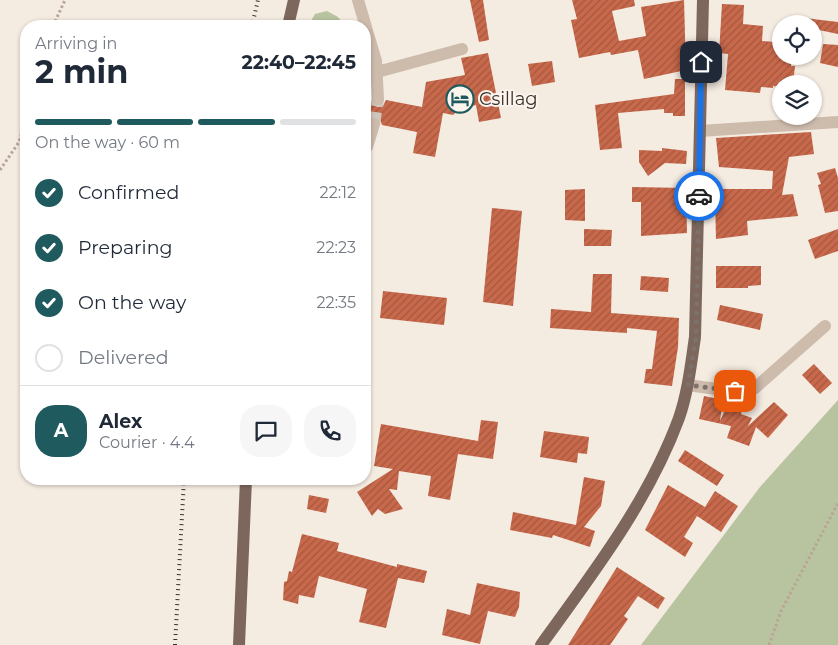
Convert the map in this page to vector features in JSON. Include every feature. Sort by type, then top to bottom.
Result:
[{"type":"main road","points":[[542,645],[618,536],[644,493],[679,418],[688,385],[696,337],[703,0]]},
{"type":"main road","points":[[290,20],[295,1]]},
{"type":"main road","points":[[239,645],[246,485]]},
{"type":"street","points":[[358,0],[364,20]]},
{"type":"street","points":[[371,44],[377,72],[378,99]]},
{"type":"street","points":[[377,72],[462,49]]},
{"type":"street","points":[[700,131],[838,122]]},
{"type":"street","points":[[371,134],[374,124]]},
{"type":"street","points":[[688,385],[744,393],[755,388],[825,326]]},
{"type":"path","points":[[56,20],[65,0]]},
{"type":"path","points":[[0,170],[20,142]]},
{"type":"path","points":[[769,645],[781,610],[823,535],[838,503]]},
{"type":"green space","points":[[327,11],[340,20],[312,20],[315,14]]},
{"type":"green space","points":[[838,400],[838,645],[641,645],[760,487]]},
{"type":"building","points":[[470,0],[483,0],[489,40],[479,42]]},
{"type":"building","points":[[572,0],[634,0],[635,6],[612,11],[619,41],[646,36],[641,7],[684,0],[686,70],[644,79],[638,50],[611,55],[610,52],[579,58],[571,20],[577,19]]},
{"type":"building","points":[[722,4],[744,5],[743,24],[763,26],[762,41],[772,42],[772,65],[795,66],[794,75],[772,75],[772,88],[761,87],[760,93],[725,90],[728,54],[719,53]]},
{"type":"building","points":[[822,20],[838,22],[838,34],[822,31]]},
{"type":"building","points":[[823,44],[838,45],[838,67],[822,63]]},
{"type":"building","name":"Csillag","points":[[488,53],[501,118],[479,122],[476,105],[459,109],[453,115],[443,113],[435,157],[413,153],[417,132],[382,125],[380,119],[376,116],[371,117],[371,100],[372,104],[378,107],[383,106],[386,100],[422,107],[426,82],[465,75],[461,58]]},
{"type":"building","points":[[552,61],[555,82],[532,86],[528,64]]},
{"type":"building","points":[[675,79],[685,79],[685,116],[673,116],[673,113],[664,113],[664,109],[618,113],[622,148],[600,150],[595,105],[674,94]]},
{"type":"building","points":[[811,132],[814,154],[789,157],[782,195],[793,194],[798,216],[747,221],[748,235],[716,239],[715,199],[717,189],[772,189],[773,171],[719,167],[716,138]]},
{"type":"building","points":[[662,148],[687,151],[686,164],[665,163],[648,176],[639,162],[639,150],[662,151]]},
{"type":"building","points":[[835,168],[838,178],[838,211],[825,213],[818,185],[821,184],[817,173]]},
{"type":"building","points":[[632,187],[686,188],[687,233],[641,236],[641,202],[632,202]]},
{"type":"building","points":[[585,189],[585,221],[565,220],[565,190]]},
{"type":"building","points":[[492,208],[522,211],[513,306],[483,302]]},
{"type":"building","points":[[584,229],[612,230],[611,246],[584,246]]},
{"type":"building","points":[[838,229],[838,251],[815,259],[808,240]]},
{"type":"building","points":[[716,266],[761,266],[761,285],[748,286],[748,288],[716,288]]},
{"type":"building","points":[[593,274],[612,274],[611,313],[679,318],[678,347],[672,386],[644,383],[646,369],[652,369],[657,331],[627,328],[627,333],[550,328],[551,309],[591,312]]},
{"type":"building","points":[[641,276],[669,278],[668,292],[640,290]]},
{"type":"building","points":[[383,291],[447,298],[444,325],[380,318]]},
{"type":"building","points":[[720,305],[763,314],[760,330],[717,320]]},
{"type":"building","points":[[814,364],[832,383],[820,394],[802,375]]},
{"type":"building","points":[[704,396],[723,400],[720,421],[729,401],[743,405],[741,414],[752,418],[748,426],[774,402],[788,415],[768,438],[756,427],[749,446],[727,438],[731,426],[699,419]]},
{"type":"building","points":[[481,420],[498,422],[493,459],[458,454],[450,500],[428,496],[431,476],[399,471],[397,490],[389,489],[403,509],[385,514],[378,509],[372,516],[357,492],[371,485],[371,483],[393,469],[374,466],[381,424],[478,441]]},
{"type":"building","points":[[544,431],[589,437],[587,454],[578,453],[577,463],[540,457]]},
{"type":"building","points":[[685,450],[724,475],[717,486],[678,461]]},
{"type":"building","points":[[584,477],[605,481],[601,506],[584,527],[595,531],[590,547],[553,535],[552,538],[510,530],[513,512],[576,525]]},
{"type":"building","points":[[668,485],[705,507],[715,491],[738,506],[721,532],[697,516],[684,537],[693,543],[685,557],[645,530]]},
{"type":"building","points":[[309,495],[329,499],[326,513],[307,509]]},
{"type":"building","points":[[302,534],[339,543],[337,551],[397,567],[397,564],[427,571],[424,583],[398,578],[386,628],[359,622],[367,589],[319,576],[314,598],[299,595],[298,604],[283,600],[284,582],[287,581],[289,571],[292,572]]},
{"type":"building","points":[[617,567],[665,598],[658,609],[638,596],[624,616],[628,619],[610,645],[568,645]]},
{"type":"building","points":[[477,583],[520,592],[519,607],[515,617],[488,611],[480,644],[442,635],[447,609],[470,615]]},
{"type":"tunnel","points":[[374,124],[378,99]]},
{"type":"railway","points":[[253,20],[258,0]]},
{"type":"railway","points":[[175,645],[184,485]]},
{"type":"way so far","points":[[699,196],[696,337],[688,385],[695,384],[709,388],[716,387],[735,391]]},
{"type":"place","name":"Csillag","points":[[460,99]]},
{"type":"route","points":[[699,196],[701,62]]}]
